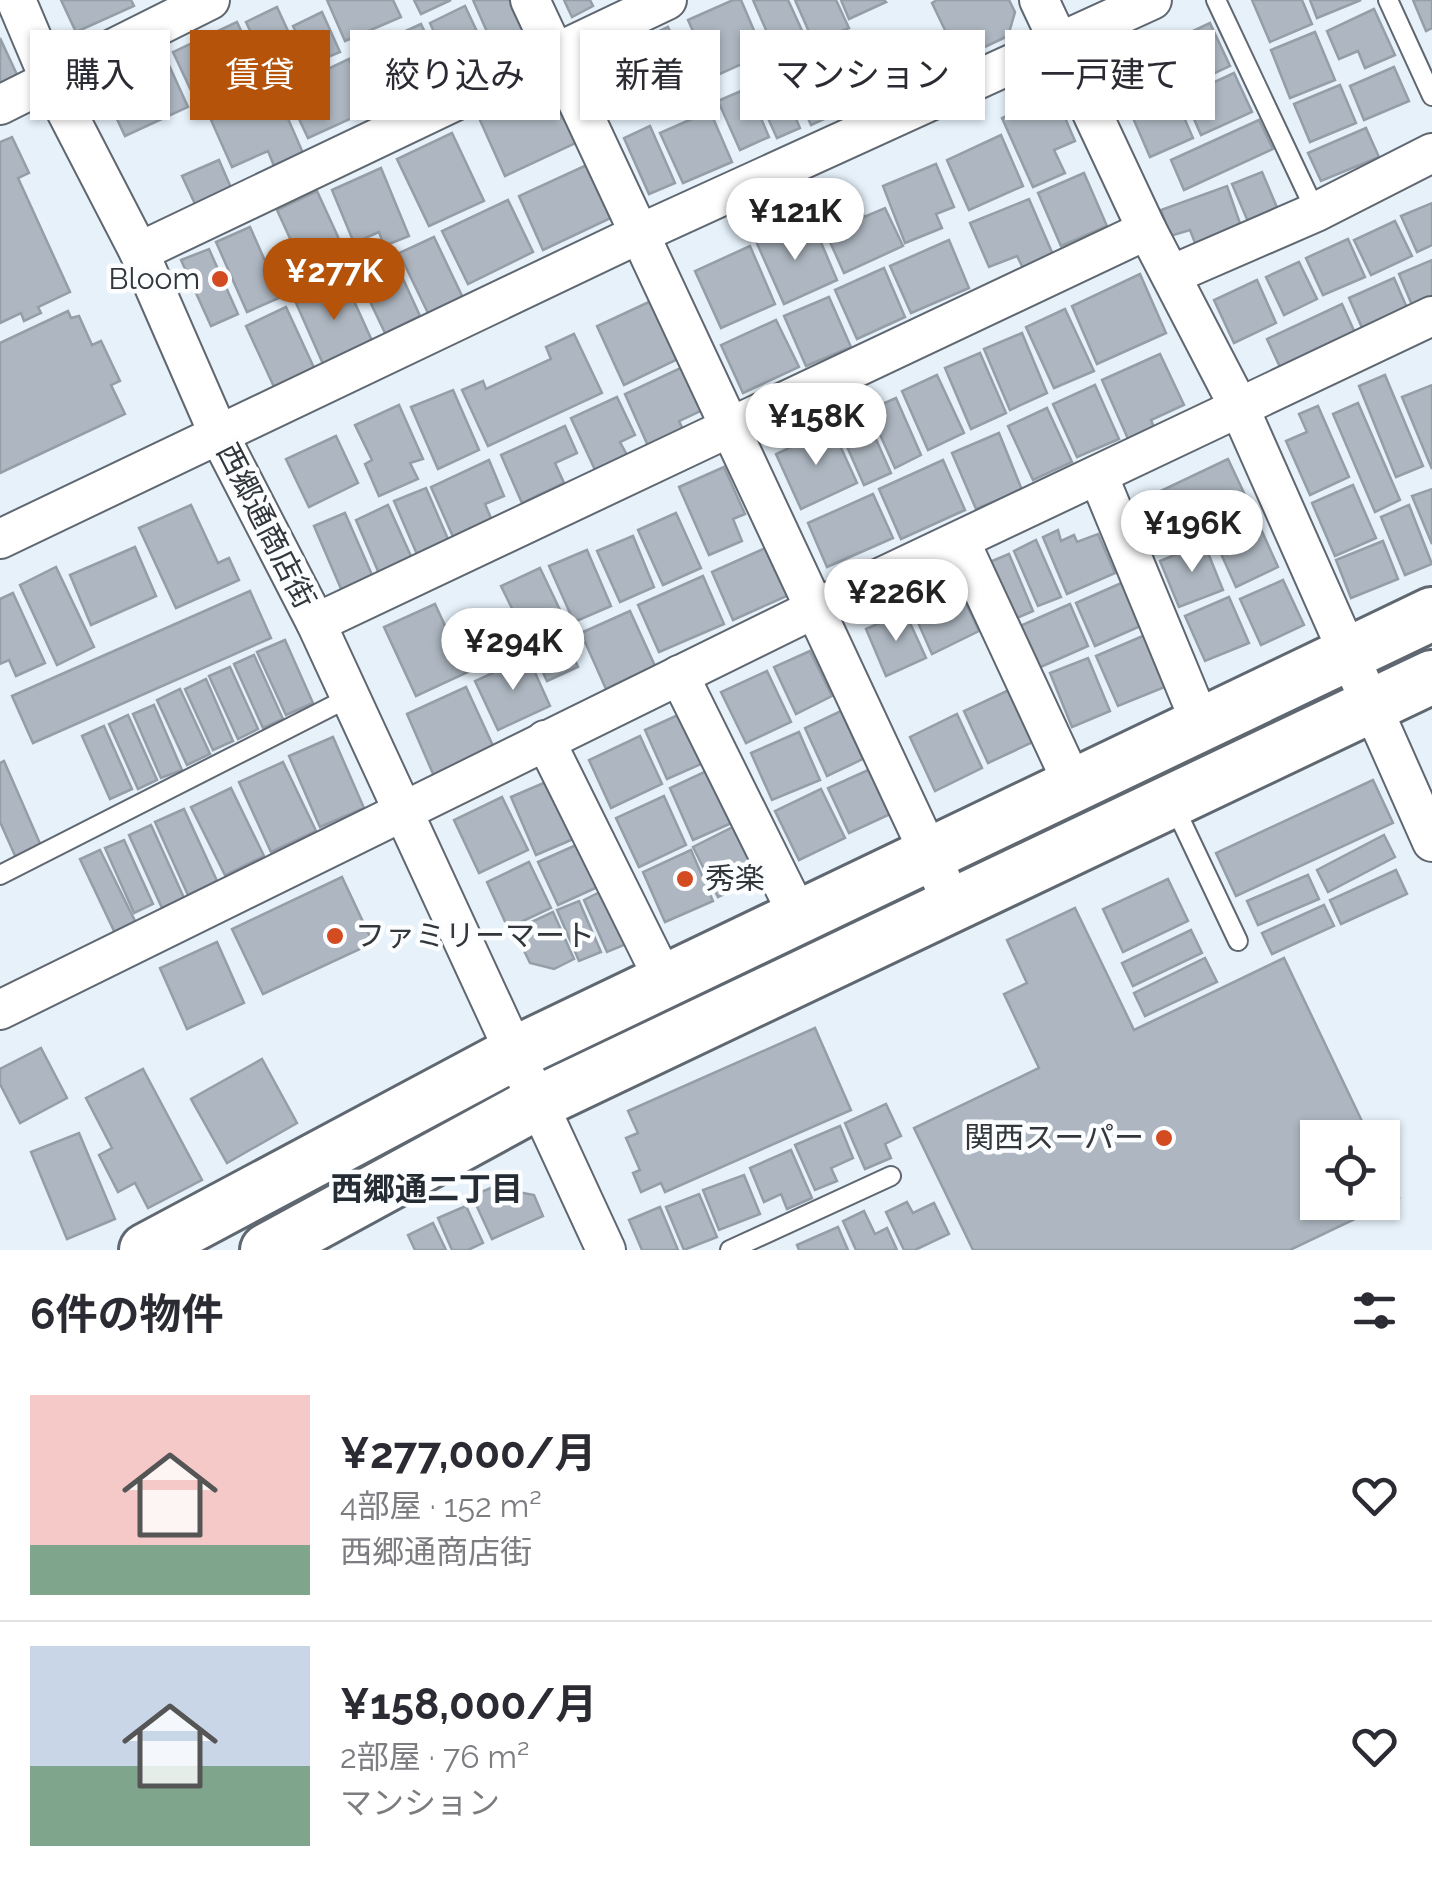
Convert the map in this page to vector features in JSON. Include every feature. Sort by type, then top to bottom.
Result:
[{"type":"street","name":"西郷通商店街","points":[[16,0],[30,33]]},
{"type":"street","points":[[148,30],[210,0]]},
{"type":"street","points":[[530,0],[544,30]]},
{"type":"street","points":[[560,51],[667,0]]},
{"type":"street","points":[[1039,0],[1053,30]]},
{"type":"street","points":[[1089,30],[1152,0]]},
{"type":"street","points":[[560,64],[812,610],[952,902]]},
{"type":"street","points":[[0,539],[638,234],[1005,69]]},
{"type":"street","points":[[0,105],[30,88]]},
{"type":"street","name":"西郷通商店街","points":[[70,120],[138,252],[219,435],[316,623],[516,1052],[535,1104],[606,1250]]},
{"type":"street","points":[[138,252],[415,120]]},
{"type":"street","points":[[1096,120],[1238,407],[1351,653],[1370,708],[1432,842]]},
{"type":"street","points":[[1170,275],[1316,212],[1432,153]]},
{"type":"street","points":[[316,623],[1147,230]]},
{"type":"street","points":[[0,1010],[812,610],[1432,316]]},
{"type":"street","points":[[1098,475],[1202,724]]},
{"type":"street","points":[[960,541],[1073,784]]},
{"type":"street","points":[[146,1250],[516,1052],[1432,614]]},
{"type":"street","points":[[679,675],[798,915]]},
{"type":"street","points":[[267,1250],[535,1104],[952,902],[1432,677]]},
{"type":"street","points":[[546,740],[664,980]]},
{"type":"lane","points":[[1216,0],[1316,212]]},
{"type":"lane","points":[[1388,0],[1432,96]]},
{"type":"lane","points":[[0,876],[350,697]]},
{"type":"lane","points":[[1171,801],[1238,941]]},
{"type":"lane","points":[[730,1250],[891,1176]]},
{"type":"building","points":[[61,0],[131,0],[134,6],[80,30],[75,30]]},
{"type":"building","points":[[327,0],[393,0],[401,17],[371,30],[350,30],[350,39],[345,41]]},
{"type":"building","points":[[414,0],[451,0],[421,14]]},
{"type":"building","points":[[473,0],[513,0],[527,30],[486,30]]},
{"type":"building","points":[[564,0],[590,0],[593,6],[572,17]]},
{"type":"building","points":[[741,0],[754,30],[740,30],[740,65],[720,74],[720,30],[692,30],[688,20]]},
{"type":"building","points":[[753,0],[788,0],[802,30],[766,30]]},
{"type":"building","points":[[795,0],[836,0],[849,28],[808,30]]},
{"type":"building","points":[[841,0],[884,0],[886,2],[849,19]]},
{"type":"building","points":[[1009,0],[1015,12],[1005,37],[985,47],[985,30],[945,30],[932,3]]},
{"type":"building","points":[[1252,0],[1302,0],[1312,24],[1270,42]]},
{"type":"building","points":[[1310,0],[1361,0],[1317,18]]},
{"type":"building","points":[[1413,0],[1432,0],[1432,28],[1426,31]]},
{"type":"building","points":[[465,6],[476,30],[433,30],[430,23]]},
{"type":"building","points":[[277,7],[288,30],[250,30],[246,22]]},
{"type":"building","points":[[1374,9],[1395,55],[1365,68],[1358,51],[1339,59],[1327,31]]},
{"type":"building","points":[[322,12],[340,52],[330,56],[330,30],[295,30],[293,26]]},
{"type":"building","points":[[237,22],[241,30],[220,30]]},
{"type":"building","points":[[1210,23],[1213,30],[1195,30]]},
{"type":"building","points":[[1315,32],[1335,80],[1290,98],[1271,50]]},
{"type":"building","points":[[1215,34],[1230,66],[1215,73]]},
{"type":"building","points":[[0,38],[19,79],[0,88]]},
{"type":"building","points":[[190,44],[190,88],[173,52]]},
{"type":"building","points":[[350,61],[350,119],[308,138],[300,120],[330,120],[330,68]]},
{"type":"building","points":[[170,67],[188,107],[170,115]]},
{"type":"building","points":[[1394,67],[1409,101],[1364,120],[1350,86]]},
{"type":"building","points":[[1234,73],[1252,112],[1201,135],[1194,120],[1215,120],[1215,82]]},
{"type":"building","points":[[1340,85],[1356,123],[1310,142],[1294,104]]},
{"type":"building","points":[[740,91],[740,120],[762,120],[769,137],[740,150],[720,100]]},
{"type":"building","points":[[560,103],[578,142],[505,176],[480,120],[560,120]]},
{"type":"building","points":[[1002,118],[1066,120],[1075,141],[1054,150],[1065,173],[1033,187]]},
{"type":"building","points":[[117,120],[160,120],[125,136]]},
{"type":"building","points":[[211,120],[289,120],[303,153],[274,166],[268,151],[232,167]]},
{"type":"building","points":[[690,120],[714,120],[732,162],[683,183],[660,133]]},
{"type":"building","points":[[769,120],[797,120],[800,128],[777,138]]},
{"type":"building","points":[[1134,120],[1185,120],[1193,138],[1150,157]]},
{"type":"building","points":[[1259,120],[1273,149],[1184,190],[1171,160]]},
{"type":"building","points":[[650,126],[675,183],[649,194],[624,138]]},
{"type":"building","points":[[1366,128],[1379,157],[1321,181],[1308,153]]},
{"type":"building","points":[[452,133],[484,201],[429,226],[397,159]]},
{"type":"building","points":[[1001,135],[1023,186],[969,210],[947,160]]},
{"type":"building","points":[[12,137],[29,173],[18,178],[70,292],[38,307],[41,313],[24,321],[21,313],[0,323],[0,142]]},
{"type":"building","points":[[219,160],[232,190],[196,206],[182,176]]},
{"type":"building","points":[[589,164],[613,217],[543,250],[519,196]]},
{"type":"building","points":[[936,164],[954,207],[936,214],[942,228],[905,243],[883,186]]},
{"type":"building","points":[[381,168],[409,236],[384,246],[379,232],[354,243],[332,190]]},
{"type":"building","points":[[1262,172],[1279,212],[1249,224],[1232,184]]},
{"type":"building","points":[[1084,173],[1107,226],[1061,246],[1038,193]]},
{"type":"building","points":[[1227,186],[1243,232],[1197,248],[1190,230],[1170,236],[1161,210]]},
{"type":"building","points":[[317,191],[350,263],[310,282],[277,210]]},
{"type":"building","points":[[854,195],[864,217],[885,208],[903,246],[844,273],[817,213]]},
{"type":"building","points":[[1029,199],[1054,257],[1024,270],[1017,256],[989,267],[970,223]]},
{"type":"building","points":[[508,200],[533,252],[468,284],[442,231]]},
{"type":"building","points":[[1432,203],[1432,245],[1417,252],[1401,216]]},
{"type":"building","points":[[1395,221],[1412,256],[1371,275],[1354,240]]},
{"type":"building","points":[[790,224],[798,241],[817,233],[837,280],[784,304],[755,239]]},
{"type":"building","points":[[250,227],[281,297],[247,312],[216,242]]},
{"type":"building","points":[[434,237],[463,298],[429,315],[399,253]]},
{"type":"building","points":[[1348,239],[1365,277],[1323,295],[1306,258]]},
{"type":"building","points":[[949,240],[969,288],[911,313],[890,266]]},
{"type":"building","points":[[750,246],[775,304],[721,328],[695,271]]},
{"type":"building","points":[[209,249],[238,314],[211,326],[181,260]]},
{"type":"building","points":[[393,257],[420,316],[385,333],[357,274]]},
{"type":"building","points":[[1432,260],[1432,296],[1412,305],[1399,274]]},
{"type":"building","points":[[1299,262],[1317,299],[1284,315],[1266,277]]},
{"type":"building","points":[[884,268],[905,317],[857,339],[835,290]]},
{"type":"building","points":[[1140,274],[1166,333],[1097,364],[1072,306]]},
{"type":"building","points":[[1394,278],[1408,310],[1363,330],[1349,298]]},
{"type":"building","points":[[1257,280],[1276,323],[1234,343],[1214,300]]},
{"type":"building","points":[[345,281],[373,343],[324,366],[296,303]]},
{"type":"building","points":[[829,297],[851,347],[806,366],[784,316]]},
{"type":"building","points":[[651,301],[678,359],[624,385],[597,326]]},
{"type":"building","points":[[1342,304],[1355,333],[1280,367],[1267,339]]},
{"type":"building","points":[[286,307],[315,370],[275,389],[246,326]]},
{"type":"building","points":[[1065,309],[1094,371],[1054,388],[1026,327]]},
{"type":"building","points":[[68,311],[71,318],[79,316],[92,345],[101,341],[120,381],[111,385],[125,414],[0,473],[0,343]]},
{"type":"building","points":[[776,320],[799,367],[743,393],[721,345]]},
{"type":"building","points":[[1022,333],[1047,393],[1010,410],[984,349]]},
{"type":"building","points":[[574,334],[602,393],[488,446],[462,390],[483,381],[486,389],[551,359],[546,347]]},
{"type":"building","points":[[980,353],[1006,413],[971,429],[945,368]]},
{"type":"building","points":[[1160,354],[1184,405],[1151,420],[1155,430],[1129,441],[1102,380]]},
{"type":"building","points":[[685,366],[705,409],[679,421],[684,432],[649,448],[625,394]]},
{"type":"building","points":[[937,375],[964,433],[928,450],[902,391]]},
{"type":"building","points":[[1385,375],[1423,466],[1396,477],[1359,386]]},
{"type":"building","points":[[1095,385],[1119,439],[1077,457],[1053,404]]},
{"type":"building","points":[[1432,385],[1432,469],[1402,397]]},
{"type":"building","points":[[453,390],[479,450],[438,469],[411,407]]},
{"type":"building","points":[[617,397],[635,435],[620,442],[628,457],[596,472],[571,418]]},
{"type":"building","points":[[896,398],[921,455],[895,468],[869,410]]},
{"type":"building","points":[[1358,403],[1400,500],[1375,512],[1333,414]]},
{"type":"building","points":[[399,405],[423,459],[410,463],[418,479],[379,496],[365,464],[372,460],[355,425]]},
{"type":"building","points":[[1318,406],[1349,477],[1310,495],[1286,441],[1307,432],[1299,414]]},
{"type":"building","points":[[1047,408],[1072,462],[1033,480],[1008,426]]},
{"type":"building","points":[[864,412],[891,473],[864,485],[837,424]]},
{"type":"building","points":[[565,426],[577,453],[555,463],[564,483],[522,503],[501,455]]},
{"type":"building","points":[[832,428],[857,483],[801,509],[776,454]]},
{"type":"building","points":[[999,433],[1022,490],[976,509],[952,453]]},
{"type":"building","points":[[336,436],[358,483],[309,507],[286,459]]},
{"type":"building","points":[[1228,459],[1251,508],[1155,554],[1131,505]]},
{"type":"building","points":[[489,460],[504,496],[485,504],[493,523],[455,541],[431,487]]},
{"type":"building","points":[[943,460],[965,510],[901,539],[879,489]]},
{"type":"building","points":[[724,467],[745,514],[733,519],[742,541],[709,555],[679,487]]},
{"type":"building","points":[[1353,485],[1376,538],[1335,556],[1312,503]]},
{"type":"building","points":[[426,488],[451,546],[419,559],[394,501]]},
{"type":"building","points":[[1432,489],[1432,544],[1412,496]]},
{"type":"building","points":[[873,494],[893,538],[827,567],[808,523]]},
{"type":"building","points":[[191,505],[218,563],[229,558],[239,580],[176,608],[139,528]]},
{"type":"building","points":[[388,505],[414,563],[381,578],[356,520]]},
{"type":"building","points":[[1409,505],[1432,564],[1405,575],[1381,517]]},
{"type":"building","points":[[345,513],[373,577],[342,591],[314,526]]},
{"type":"building","points":[[676,513],[701,568],[663,585],[638,530]]},
{"type":"building","points":[[1256,518],[1278,567],[1236,587],[1214,538]]},
{"type":"building","points":[[1058,530],[1061,541],[1074,535],[1077,542],[1098,534],[1115,573],[1067,594],[1043,537]]},
{"type":"building","points":[[633,536],[654,587],[620,602],[597,551]]},
{"type":"building","points":[[1036,540],[1061,597],[1038,606],[1014,551]]},
{"type":"building","points":[[1383,541],[1398,579],[1351,598],[1336,560]]},
{"type":"building","points":[[1204,543],[1223,590],[1179,607],[1160,561]]},
{"type":"building","points":[[770,546],[791,594],[733,620],[712,572]]},
{"type":"building","points":[[135,547],[156,596],[91,625],[70,575]]},
{"type":"building","points":[[587,550],[611,606],[574,622],[549,566]]},
{"type":"building","points":[[1009,554],[1033,611],[1010,621],[985,564]]},
{"type":"building","points":[[56,567],[94,647],[57,665],[20,585]]},
{"type":"building","points":[[540,568],[568,627],[530,645],[501,586]]},
{"type":"building","points":[[703,576],[724,624],[659,652],[638,605]]},
{"type":"building","points":[[1283,580],[1304,625],[1261,645],[1240,599]]},
{"type":"building","points":[[1126,581],[1145,624],[1095,646],[1076,603]]},
{"type":"building","points":[[959,588],[979,631],[932,654],[912,609]]},
{"type":"building","points":[[250,591],[271,638],[33,743],[12,696]]},
{"type":"building","points":[[13,593],[45,663],[16,676],[9,660],[0,664],[0,599]]},
{"type":"building","points":[[1229,597],[1249,643],[1205,661],[1185,616]]},
{"type":"building","points":[[435,604],[453,643],[481,630],[494,660],[416,696],[384,627]]},
{"type":"building","points":[[1070,604],[1088,646],[1036,669],[1018,627]]},
{"type":"building","points":[[630,611],[655,666],[606,689],[581,633]]},
{"type":"building","points":[[905,612],[926,658],[886,676],[866,629]]},
{"type":"building","points":[[1150,633],[1172,684],[1118,706],[1096,656]]},
{"type":"building","points":[[565,639],[578,667],[547,681],[534,653]]},
{"type":"building","points":[[285,640],[313,703],[286,715],[257,652]]},
{"type":"building","points":[[810,651],[832,696],[796,714],[774,667]]},
{"type":"building","points":[[254,655],[283,719],[263,728],[234,664]]},
{"type":"building","points":[[528,657],[550,706],[498,730],[475,681]]},
{"type":"building","points":[[1088,658],[1110,711],[1072,727],[1050,673]]},
{"type":"building","points":[[230,667],[258,729],[238,739],[209,676]]},
{"type":"building","points":[[767,671],[791,722],[746,743],[721,692]]},
{"type":"building","points":[[206,679],[233,741],[213,750],[185,689]]},
{"type":"building","points":[[466,687],[494,748],[434,776],[407,714]]},
{"type":"building","points":[[180,689],[210,754],[187,765],[157,700]]},
{"type":"building","points":[[1009,690],[1033,742],[988,763],[964,711]]},
{"type":"building","points":[[154,705],[182,770],[161,778],[133,714]]},
{"type":"building","points":[[687,711],[710,760],[667,779],[645,730]]},
{"type":"building","points":[[841,711],[863,759],[827,776],[805,728]]},
{"type":"building","points":[[957,714],[982,768],[935,791],[910,737]]},
{"type":"building","points":[[128,715],[157,780],[138,789],[109,724]]},
{"type":"building","points":[[104,726],[132,789],[110,799],[82,736]]},
{"type":"building","points":[[799,732],[820,780],[772,800],[751,753]]},
{"type":"building","points":[[640,736],[662,784],[611,808],[589,760]]},
{"type":"building","points":[[333,737],[364,808],[320,827],[289,756]]},
{"type":"building","points":[[4,761],[42,848],[16,858],[0,822],[0,763]]},
{"type":"building","points":[[283,762],[316,831],[271,852],[239,782]]},
{"type":"building","points":[[875,767],[895,812],[849,833],[828,788]]},
{"type":"building","points":[[713,768],[736,821],[693,840],[670,788]]},
{"type":"building","points":[[553,779],[578,837],[536,855],[511,797]]},
{"type":"building","points":[[1373,780],[1393,823],[1236,896],[1216,853]]},
{"type":"building","points":[[231,788],[264,856],[225,875],[191,807]]},
{"type":"building","points":[[821,789],[845,838],[799,860],[775,811]]},
{"type":"building","points":[[664,796],[686,845],[639,867],[616,818]]},
{"type":"building","points":[[502,797],[528,850],[479,873],[454,820]]},
{"type":"building","points":[[184,809],[217,881],[188,895],[155,822]]},
{"type":"building","points":[[151,825],[184,898],[162,908],[129,835]]},
{"type":"building","points":[[737,825],[762,876],[718,897],[693,847]]},
{"type":"building","points":[[1384,835],[1395,857],[1328,892],[1317,870]]},
{"type":"building","points":[[124,840],[153,904],[134,913],[105,848]]},
{"type":"building","points":[[583,842],[602,885],[558,905],[538,862]]},
{"type":"building","points":[[100,850],[136,923],[115,933],[80,859]]},
{"type":"building","points":[[691,850],[713,901],[665,922],[643,872]]},
{"type":"building","points":[[529,862],[551,908],[508,928],[487,882]]},
{"type":"building","points":[[1396,870],[1407,894],[1341,924],[1330,900]]},
{"type":"building","points":[[1308,875],[1319,899],[1258,925],[1247,901]]},
{"type":"building","points":[[342,877],[373,943],[263,994],[232,929]]},
{"type":"building","points":[[1168,879],[1188,921],[1123,952],[1103,909]]},
{"type":"building","points":[[608,888],[631,942],[607,952],[584,900]]},
{"type":"building","points":[[579,901],[601,952],[579,961],[557,910]]},
{"type":"building","points":[[1324,905],[1334,926],[1272,954],[1262,933]]},
{"type":"building","points":[[1075,908],[1134,1030],[1284,958],[1361,1120],[1300,1120],[1300,1220],[1353,1220],[1290,1250],[973,1250],[914,1128],[1039,1068],[1004,994],[1027,983],[1007,940]]},
{"type":"building","points":[[553,912],[574,959],[554,969],[530,963],[514,930]]},
{"type":"building","points":[[1191,930],[1202,953],[1133,986],[1122,963]]},
{"type":"building","points":[[217,942],[244,1003],[187,1029],[160,968]]},
{"type":"building","points":[[1205,958],[1217,982],[1145,1016],[1134,993]]},
{"type":"building","points":[[815,1028],[851,1110],[665,1192],[661,1183],[641,1192],[633,1173],[640,1170],[626,1138],[638,1133],[628,1111]]},
{"type":"building","points":[[41,1048],[67,1098],[20,1123],[0,1084],[0,1069]]},
{"type":"building","points":[[262,1059],[297,1123],[227,1163],[191,1099]]},
{"type":"building","points":[[143,1069],[202,1180],[148,1208],[135,1183],[118,1192],[99,1155],[112,1148],[86,1098]]},
{"type":"building","points":[[886,1104],[901,1136],[885,1144],[891,1158],[865,1169],[845,1123]]},
{"type":"building","points":[[840,1126],[853,1158],[831,1168],[837,1181],[815,1190],[795,1145]]},
{"type":"building","points":[[79,1133],[115,1219],[67,1239],[31,1152]]},
{"type":"building","points":[[791,1150],[812,1198],[787,1209],[781,1194],[764,1202],[750,1168]]},
{"type":"building","points":[[744,1175],[760,1214],[719,1230],[703,1190]]},
{"type":"building","points":[[493,1187],[534,1195],[543,1216],[492,1239],[472,1196]]},
{"type":"building","points":[[699,1194],[717,1237],[684,1250],[666,1207]]},
{"type":"building","points":[[907,1202],[913,1213],[934,1203],[949,1234],[915,1250],[904,1250],[886,1212]]},
{"type":"building","points":[[466,1206],[483,1243],[468,1250],[452,1250],[438,1218]]},
{"type":"building","points":[[660,1207],[678,1250],[642,1250],[629,1220]]},
{"type":"building","points":[[864,1211],[875,1234],[887,1228],[897,1250],[856,1250],[843,1221]]},
{"type":"building","points":[[433,1223],[446,1250],[415,1250],[408,1235]]},
{"type":"building","points":[[838,1227],[848,1250],[799,1250],[797,1245]]},
{"type":"place","name":"Bloom","points":[[220,279]]},
{"type":"place","name":"秀楽","points":[[685,879]]},
{"type":"place","name":"ファミリーマート","points":[[335,936]]},
{"type":"place","name":"関西スーパー","points":[[1164,1138]]},
{"type":"district","name":"西郷通二丁目","points":[[427,1189]]}]
